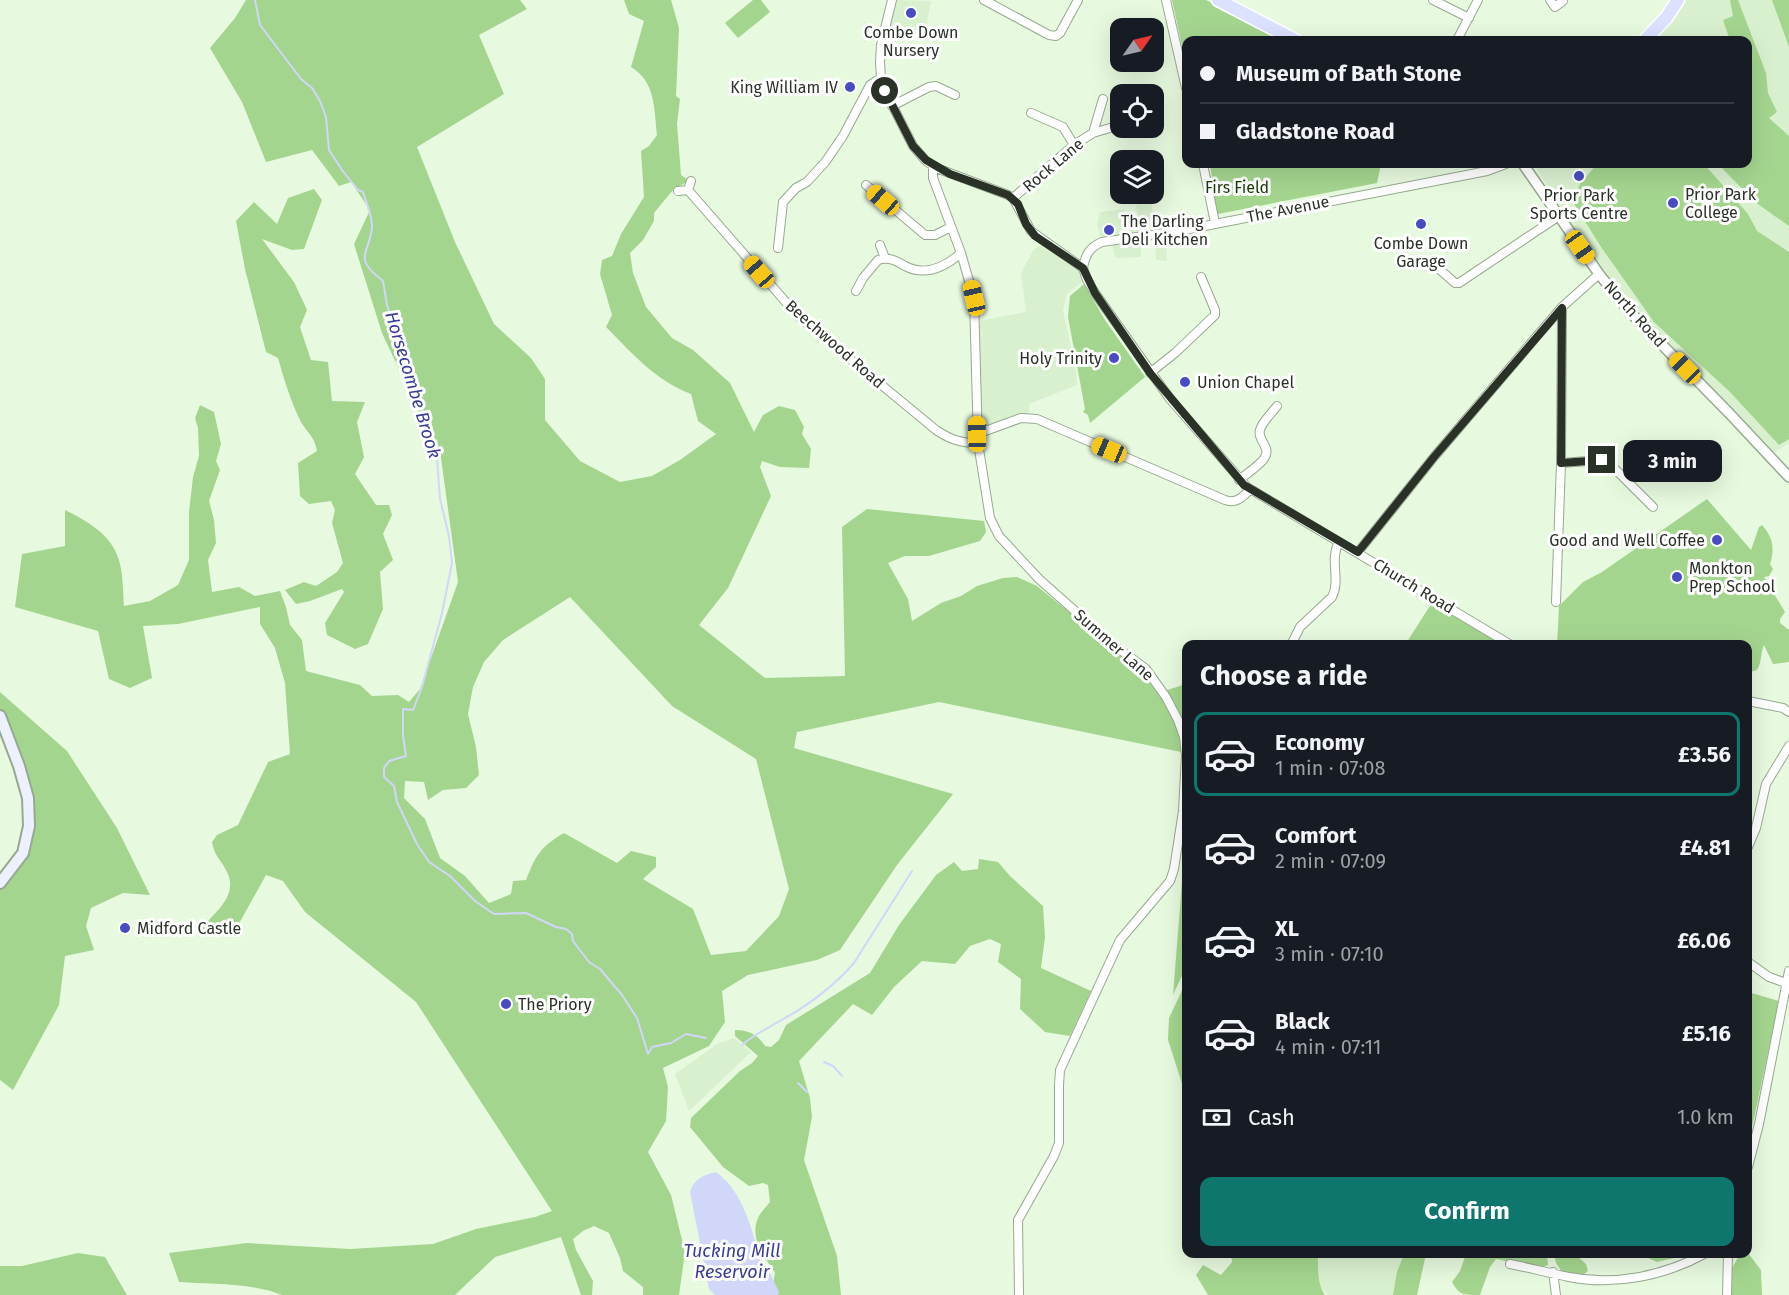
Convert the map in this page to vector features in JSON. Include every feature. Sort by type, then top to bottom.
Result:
[{"type":"main road","points":[[1218,0],[1235,4],[1288,36]]},
{"type":"main road","points":[[1649,36],[1666,18],[1678,0]]},
{"type":"main road","points":[[0,716],[19,766],[28,798],[29,826],[23,853],[0,883]]},
{"type":"street","points":[[892,0],[882,45],[881,78],[892,106],[913,146],[933,166],[1013,198],[1035,236],[1083,268]]},
{"type":"street","points":[[984,0],[1049,35],[1056,36],[1060,33],[1078,0]]},
{"type":"street","points":[[1166,0],[1182,70]]},
{"type":"street","points":[[1433,0],[1469,18]]},
{"type":"street","points":[[1460,36],[1478,0]]},
{"type":"street","points":[[1550,0],[1555,7],[1563,1]]},
{"type":"street","points":[[778,248],[783,202],[790,193],[807,183],[820,169],[843,136],[870,85],[881,78]]},
{"type":"street","points":[[892,106],[929,87],[936,86],[955,95]]},
{"type":"street","name":"Rock Lane","points":[[1093,133],[1103,99]]},
{"type":"street","points":[[1031,113],[1063,127],[1074,145]]},
{"type":"street","name":"Rock Lane","points":[[1013,198],[1074,145],[1093,133],[1110,128]]},
{"type":"street","name":"Summer Lane","points":[[933,166],[933,178],[961,253],[974,298],[977,434],[990,518],[999,536],[1039,579],[1110,642],[1146,669],[1178,720],[1182,731]]},
{"type":"street","points":[[1204,168],[1215,223]]},
{"type":"street","name":"The Avenue","points":[[1083,268],[1084,260],[1092,247],[1102,242],[1179,231],[1495,168]]},
{"type":"street","name":"North Road","points":[[1526,168],[1599,274],[1640,324],[1789,477]]},
{"type":"street","points":[[678,191],[688,190],[691,181]]},
{"type":"street","points":[[866,185],[925,235],[935,235],[951,227]]},
{"type":"street","name":"Beechwood Road","points":[[688,190],[798,316],[936,430],[951,440],[961,443],[978,443]]},
{"type":"street","points":[[1437,267],[1455,283],[1459,283],[1559,216]]},
{"type":"street","points":[[880,245],[885,258]]},
{"type":"street","points":[[856,291],[872,265],[878,260],[885,258],[910,268],[933,270],[946,265],[961,253]]},
{"type":"street","name":"Church Road","points":[[1083,268],[1095,293],[1150,373],[1239,480],[1250,490],[1503,640]]},
{"type":"street","points":[[1358,552],[1434,457],[1562,308],[1599,274]]},
{"type":"street","points":[[1150,373],[1215,315],[1201,277]]},
{"type":"street","points":[[1556,602],[1561,463],[1562,308]]},
{"type":"street","points":[[1239,480],[1265,459],[1266,447],[1260,438],[1260,428],[1277,406]]},
{"type":"street","points":[[977,434],[1030,417],[1225,500],[1237,501],[1250,490]]},
{"type":"street","points":[[1561,463],[1602,460],[1609,463],[1653,507]]},
{"type":"street","points":[[1294,640],[1300,627],[1332,597],[1335,591],[1334,554],[1339,542]]},
{"type":"street","points":[[1752,702],[1783,708],[1789,712]]},
{"type":"street","points":[[1752,837],[1766,784],[1789,746]]},
{"type":"street","name":"Summer Lane","points":[[1019,1295],[1018,1220],[1059,1143],[1060,1070],[1120,940],[1170,880],[1174,869],[1182,817]]},
{"type":"street","points":[[1752,965],[1769,977],[1786,982]]},
{"type":"street","points":[[1752,1151],[1789,971]]},
{"type":"street","points":[[1510,1264],[1568,1277],[1615,1280],[1652,1275],[1694,1258]]},
{"type":"street","points":[[1727,1295],[1728,1258]]},
{"type":"street","points":[[1553,1272],[1556,1295]]},
{"type":"shaded area","name":"Combe Down Nursery","points":[[897,0],[931,1],[925,33],[891,25]]},
{"type":"shaded area","name":"Prior Park College","points":[[1684,0],[1789,0],[1789,443],[1774,453],[1641,318],[1582,242],[1536,168],[1752,168],[1752,36],[1657,36]]},
{"type":"shaded area","points":[[1151,204],[1154,221],[1163,226],[1167,261],[1156,260],[1155,241],[1141,241],[1141,257],[1117,258],[1110,235],[1100,237],[1097,224],[1100,212],[1124,209],[1127,230],[1139,228],[1136,205]]},
{"type":"shaded area","points":[[1042,245],[1079,269],[1083,281],[1067,294],[1063,310],[1077,385],[1029,404],[1029,413],[983,428],[978,321],[1026,312],[1021,273],[1034,249]]},
{"type":"shaded area","points":[[734,1038],[751,1052],[689,1111],[675,1074],[717,1044]]},
{"type":"shaded area","points":[[1290,1258],[1405,1258],[1394,1295],[1329,1295]]},
{"type":"green space","points":[[246,0],[520,0],[527,9],[479,35],[504,94],[417,147],[455,242],[494,324],[531,358],[545,379],[545,420],[580,461],[620,482],[652,476],[680,460],[716,434],[698,421],[691,394],[655,374],[606,327],[612,315],[600,274],[602,260],[612,256],[621,234],[644,197],[641,151],[649,146],[657,135],[654,106],[649,88],[639,73],[631,67],[644,21],[629,14],[624,0],[671,0],[679,28],[676,96],[680,99],[677,124],[681,175],[687,179],[685,183],[673,190],[654,213],[654,221],[643,240],[630,253],[633,273],[646,307],[672,338],[693,350],[730,383],[754,432],[763,415],[779,406],[795,410],[804,427],[802,434],[811,449],[809,468],[780,467],[762,461],[760,467],[771,496],[728,588],[699,625],[765,678],[845,676],[842,527],[867,509],[984,521],[986,532],[980,541],[929,556],[905,556],[888,563],[908,599],[912,621],[941,603],[961,596],[977,586],[1003,578],[1017,577],[1037,586],[1144,673],[1158,693],[1182,685],[1182,753],[939,702],[797,732],[794,748],[953,794],[897,865],[840,950],[817,960],[748,975],[722,991],[725,1022],[709,1046],[663,1068],[668,1087],[666,1121],[648,1152],[671,1195],[685,1252],[679,1295],[643,1295],[643,1287],[623,1271],[609,1233],[594,1226],[573,1239],[576,1250],[593,1281],[592,1295],[581,1295],[561,1237],[495,1257],[455,1295],[282,1295],[245,1286],[179,1282],[169,1253],[247,1243],[350,1249],[433,1244],[476,1229],[535,1217],[552,1211],[416,1002],[305,912],[283,881],[266,875],[237,927],[210,933],[201,929],[223,904],[230,889],[227,872],[216,855],[212,842],[217,835],[238,825],[268,762],[290,754],[285,683],[275,648],[260,624],[260,607],[178,624],[143,626],[152,678],[130,688],[109,679],[98,631],[15,607],[22,554],[65,546],[65,510],[91,525],[112,545],[121,569],[124,606],[150,601],[178,585],[189,560],[189,512],[193,477],[199,456],[198,428],[195,418],[200,405],[214,412],[221,444],[216,461],[220,470],[209,501],[214,520],[216,543],[208,560],[212,592],[239,587],[255,596],[280,591],[290,625],[302,640],[306,671],[360,685],[372,696],[398,695],[409,702],[420,689],[458,582],[441,458],[382,333],[354,244],[370,210],[351,182],[339,186],[312,150],[266,162],[242,102],[210,48],[235,18]],"holes":[[[570,597],[672,706],[756,759],[789,889],[779,916],[746,951],[711,955],[693,909],[643,879],[656,867],[656,857],[631,851],[617,863],[564,833],[540,852],[526,880],[513,881],[511,894],[489,903],[465,876],[440,858],[425,819],[404,798],[405,781],[424,782],[428,800],[443,790],[466,788],[479,775],[476,747],[468,714],[473,687],[484,662],[503,640]]]},
{"type":"green space","points":[[753,0],[761,0],[770,12],[738,38],[725,23]]},
{"type":"green space","points":[[1172,0],[1206,0],[1276,36],[1182,36],[1182,46]]},
{"type":"green space","points":[[1730,0],[1738,0],[1752,36],[1729,36],[1723,20],[1733,16]]},
{"type":"green space","points":[[1772,0],[1789,0],[1789,47]]},
{"type":"green space","points":[[1752,36],[1766,73],[1768,93],[1777,112],[1769,118],[1789,136],[1789,226],[1755,202],[1722,168],[1752,168]]},
{"type":"green space","name":"Firs Field","points":[[1211,168],[1380,168],[1377,183],[1218,214]]},
{"type":"green space","name":"Prior Park College","points":[[1594,168],[1708,168],[1748,214],[1757,231],[1789,252],[1789,439],[1779,445],[1730,392],[1654,322],[1601,247],[1573,202],[1580,184]]},
{"type":"green space","points":[[314,189],[322,200],[304,249],[292,250],[262,239],[294,282],[307,310],[300,327],[311,360],[328,362],[332,401],[365,402],[357,422],[364,457],[355,474],[376,505],[389,505],[392,515],[383,534],[393,560],[380,572],[383,609],[368,644],[355,649],[327,635],[325,623],[344,592],[342,589],[296,604],[285,590],[304,582],[316,586],[337,572],[343,563],[332,523],[335,510],[331,501],[309,504],[300,496],[298,463],[317,451],[314,441],[296,411],[278,358],[266,352],[245,269],[236,221],[254,202],[277,224],[288,198]]},
{"type":"green space","points":[[1084,284],[1105,320],[1145,377],[1090,423],[1088,415],[1083,412],[1085,409],[1068,317],[1070,296]]},
{"type":"green space","name":"Monkton Prep School","points":[[1707,499],[1751,550],[1759,527],[1762,525],[1769,534],[1773,548],[1770,564],[1773,569],[1769,576],[1764,577],[1785,612],[1780,623],[1789,630],[1789,662],[1773,664],[1764,645],[1759,667],[1752,671],[1752,640],[1557,640],[1559,606],[1583,582],[1602,572]]},
{"type":"green space","points":[[1433,601],[1497,640],[1408,640]]},
{"type":"green space","points":[[0,692],[67,751],[117,828],[150,895],[123,893],[91,908],[86,926],[94,950],[65,956],[59,1005],[13,1090],[0,1080],[0,881],[16,871],[25,812],[0,709]]},
{"type":"green space","points":[[979,859],[998,862],[1043,906],[1045,937],[1041,968],[1091,991],[1070,1036],[1045,1032],[1020,1009],[1021,979],[998,962],[1001,944],[990,939],[970,946],[955,964],[922,961],[894,987],[872,1015],[853,1004],[799,1061],[810,1098],[812,1117],[804,1160],[837,1256],[841,1295],[771,1295],[775,1273],[759,1247],[755,1233],[758,1218],[770,1202],[768,1185],[763,1183],[749,1186],[723,1167],[690,1127],[691,1118],[758,1056],[735,1036],[735,1030],[753,1034],[765,1046],[771,1047],[779,1040],[786,1025],[870,973],[899,925],[936,875],[954,862],[962,871],[978,869]]},
{"type":"green space","points":[[1182,881],[1182,976],[1173,995]]},
{"type":"green space","points":[[1182,990],[1182,1084],[1168,1040],[1169,1018]]},
{"type":"green space","points":[[1752,993],[1779,1001],[1752,1127]]},
{"type":"green space","points":[[78,1253],[105,1257],[127,1295],[0,1295],[0,1266],[22,1266]]},
{"type":"green space","points":[[1232,1258],[1318,1258],[1319,1281],[1325,1295],[1208,1295],[1196,1275],[1203,1265],[1221,1275],[1232,1262]]},
{"type":"green space","points":[[1402,1258],[1425,1258],[1417,1295],[1393,1295],[1397,1272]]},
{"type":"green space","points":[[1465,1258],[1547,1258],[1548,1265],[1540,1268],[1496,1259],[1490,1267],[1480,1295],[1466,1294],[1457,1290],[1452,1282],[1460,1271]]},
{"type":"green space","points":[[1555,1258],[1579,1258],[1586,1264],[1588,1271],[1583,1275],[1562,1272]]},
{"type":"green space","points":[[1648,1258],[1674,1258],[1657,1262]]},
{"type":"green space","points":[[1738,1258],[1752,1258],[1761,1270],[1762,1295],[1730,1295],[1732,1268]]},
{"type":"water","name":"Tucking Mill Reservoir","points":[[716,1172],[726,1181],[741,1202],[762,1265],[769,1271],[779,1292],[778,1295],[715,1295],[709,1289],[690,1192],[700,1178]]},
{"type":"waterway","name":"Horsecombe Brook","points":[[255,0],[260,25],[320,101],[326,117],[329,150],[358,190],[363,192],[372,224],[365,262],[383,281],[387,305],[412,393],[425,414],[437,458],[440,499],[449,536],[452,563],[442,613],[422,687],[413,710],[403,709],[406,756],[389,761],[384,768],[384,777],[394,786],[397,802],[417,844],[429,862],[450,876],[475,901],[494,914],[526,913],[556,927],[566,929],[572,934],[573,941],[589,962],[600,969],[622,995],[637,1018],[648,1054],[652,1047],[671,1043],[686,1034],[706,1038]]},
{"type":"waterway","points":[[742,1045],[813,1000],[847,971],[912,871]]},
{"type":"waterway","points":[[824,1062],[833,1066],[842,1076]]},
{"type":"waterway","points":[[798,1083],[807,1092]]},
{"type":"place","name":"Combe Down Nursery","points":[[911,13]]},
{"type":"place","name":"King William IV","points":[[850,87]]},
{"type":"place","name":"Prior Park Sports Centre","points":[[1579,176]]},
{"type":"place","name":"Prior Park College","points":[[1673,203]]},
{"type":"place","name":"Combe Down Garage","points":[[1421,224]]},
{"type":"place","name":"The Darling Deli Kitchen","points":[[1109,230]]},
{"type":"place","name":"Holy Trinity","points":[[1114,358]]},
{"type":"place","name":"Union Chapel","points":[[1185,382]]},
{"type":"place","name":"Good and Well Coffee","points":[[1717,540]]},
{"type":"place","name":"Monkton Prep School","points":[[1677,577]]},
{"type":"place","name":"Midford Castle","points":[[125,928]]},
{"type":"place","name":"The Priory","points":[[506,1004]]},
{"type":"route","points":[[885,91],[919,154],[939,169],[1013,198],[1035,236],[1083,268],[1095,293],[1150,373],[1244,485],[1358,552],[1434,457],[1562,308],[1561,463],[1602,460]]}]
